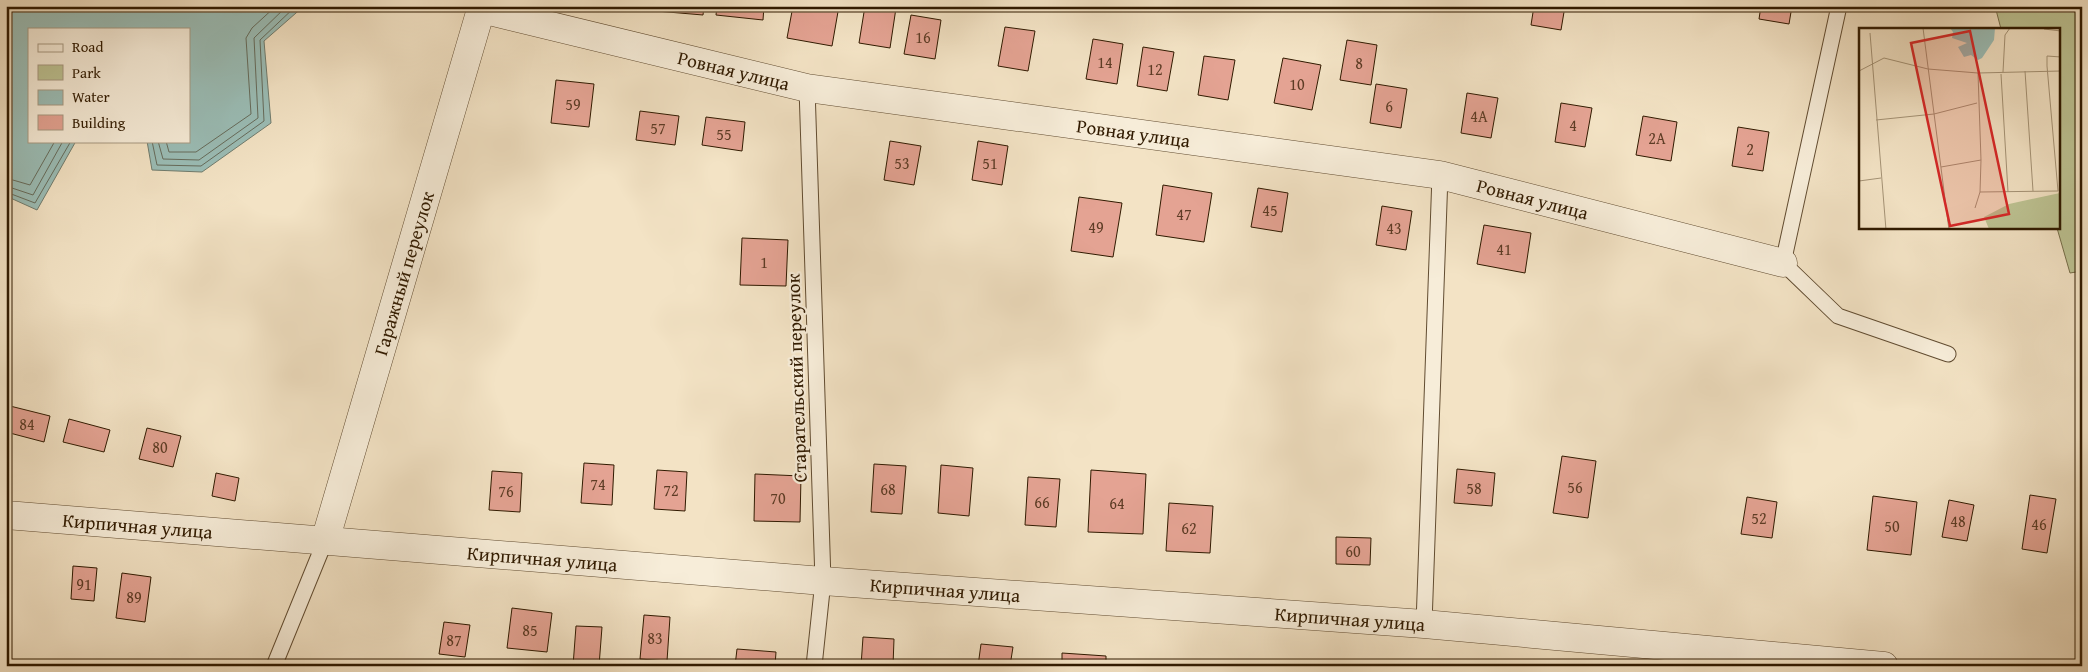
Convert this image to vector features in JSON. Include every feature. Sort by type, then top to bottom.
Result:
[{"type":"street","name":"Ровная улица","points":[[482,8],[807,88],[1440,175],[1783,263]]},
{"type":"street","name":"Гаражный переулок","points":[[325,541],[482,8]]},
{"type":"street","name":"Кирпичная улица","points":[[6,515],[823,581],[1424,624],[1884,666]]},
{"type":"lane","points":[[1839,6],[1783,263],[1838,316],[1948,354]]},
{"type":"lane","name":"Старательский переулок","points":[[807,88],[823,581],[814,666]]},
{"type":"lane","points":[[1424,624],[1440,175]]},
{"type":"lane","points":[[274,666],[325,541]]},
{"type":"green space","points":[[1995,6],[2082,6],[2082,271],[2070,273],[2057,229],[2060,229],[2060,28],[2001,28]]},
{"type":"water","points":[[6,6],[304,6],[264,41],[271,123],[202,172],[152,170],[147,142],[190,142],[190,28],[28,28],[28,142],[75,142],[37,210],[6,196]]},
{"type":"building","points":[[656,6],[704,6],[703,15],[656,11]]},
{"type":"building","points":[[717,6],[764,6],[763,20],[716,15]]},
{"type":"building","points":[[793,6],[839,6],[832,46],[787,38]]},
{"type":"building","points":[[865,6],[896,8],[890,48],[859,43]]},
{"type":"building","points":[[1534,6],[1565,6],[1561,30],[1531,25]]},
{"type":"building","points":[[1662,6],[1694,6],[1693,11]]},
{"type":"building","points":[[1761,6],[1792,6],[1789,24],[1759,19]]},
{"type":"building","points":[[911,15],[941,20],[935,59],[904,54]]},
{"type":"building","points":[[1005,27],[1035,31],[1028,71],[998,66]]},
{"type":"building","points":[[1093,39],[1123,44],[1117,84],[1086,79]]},
{"type":"building","points":[[1347,40],[1377,45],[1371,85],[1340,80]]},
{"type":"building","points":[[1143,47],[1174,52],[1167,91],[1137,86]]},
{"type":"building","points":[[1204,56],[1235,60],[1228,100],[1198,95]]},
{"type":"building","points":[[1283,58],[1321,65],[1312,110],[1274,103]]},
{"type":"building","points":[[556,80],[594,84],[589,127],[551,123]]},
{"type":"building","points":[[1376,84],[1407,89],[1401,128],[1370,123]]},
{"type":"building","points":[[1467,93],[1498,98],[1491,138],[1461,133]]},
{"type":"building","points":[[1561,103],[1592,108],[1585,147],[1555,142]]},
{"type":"building","points":[[640,111],[679,116],[675,145],[636,140]]},
{"type":"building","points":[[1643,116],[1677,122],[1671,161],[1636,155]]},
{"type":"building","points":[[706,117],[745,122],[742,151],[702,145]]},
{"type":"building","points":[[1738,127],[1769,132],[1763,171],[1732,166]]},
{"type":"building","points":[[890,141],[921,146],[914,185],[884,180]]},
{"type":"building","points":[[978,141],[1008,146],[1002,185],[972,180]]},
{"type":"building","points":[[1163,185],[1212,193],[1204,242],[1156,235]]},
{"type":"building","points":[[1258,188],[1288,193],[1282,232],[1251,227]]},
{"type":"building","points":[[1079,197],[1122,203],[1113,257],[1071,251]]},
{"type":"building","points":[[1382,206],[1412,211],[1406,250],[1376,245]]},
{"type":"building","points":[[1484,225],[1531,233],[1525,273],[1477,264]]},
{"type":"building","points":[[742,238],[788,240],[786,286],[740,285]]},
{"type":"building","points":[[6,405],[50,416],[44,442],[6,432]]},
{"type":"building","points":[[69,419],[110,430],[104,452],[63,442]]},
{"type":"building","points":[[147,428],[181,436],[173,467],[139,459]]},
{"type":"building","points":[[1562,456],[1596,461],[1588,518],[1553,513]]},
{"type":"building","points":[[584,463],[614,465],[612,505],[581,503]]},
{"type":"building","points":[[874,464],[906,466],[902,514],[871,512]]},
{"type":"building","points":[[941,465],[973,468],[969,516],[938,513]]},
{"type":"building","points":[[1457,469],[1495,473],[1492,506],[1454,503]]},
{"type":"building","points":[[657,470],[687,472],[685,511],[654,509]]},
{"type":"building","points":[[1091,470],[1146,474],[1143,534],[1088,532]]},
{"type":"building","points":[[492,471],[522,473],[520,512],[489,510]]},
{"type":"building","points":[[216,473],[239,478],[235,501],[212,496]]},
{"type":"building","points":[[755,474],[801,476],[800,522],[754,521]]},
{"type":"building","points":[[1028,477],[1060,479],[1056,527],[1025,525]]},
{"type":"building","points":[[2030,495],[2056,499],[2047,553],[2022,549]]},
{"type":"building","points":[[1873,496],[1917,502],[1911,555],[1867,550]]},
{"type":"building","points":[[1747,497],[1777,502],[1772,538],[1741,534]]},
{"type":"building","points":[[1949,500],[1974,505],[1967,541],[1942,537]]},
{"type":"building","points":[[1169,503],[1213,506],[1210,553],[1166,551]]},
{"type":"building","points":[[1336,537],[1371,538],[1370,565],[1336,564]]},
{"type":"building","points":[[73,566],[97,568],[94,601],[71,599]]},
{"type":"building","points":[[122,573],[151,577],[145,622],[116,618]]},
{"type":"building","points":[[512,608],[552,613],[547,652],[507,648]]},
{"type":"building","points":[[644,615],[670,617],[667,661],[640,659]]},
{"type":"building","points":[[444,622],[470,625],[465,657],[439,654]]},
{"type":"building","points":[[576,626],[602,627],[599,666],[573,666]]},
{"type":"building","points":[[863,637],[894,639],[893,666],[861,666]]},
{"type":"building","points":[[981,644],[1013,647],[1010,666],[978,666]]},
{"type":"building","points":[[737,649],[776,652],[775,666],[735,666]]},
{"type":"building","points":[[1062,653],[1106,656],[1106,666],[1062,666]]}]
